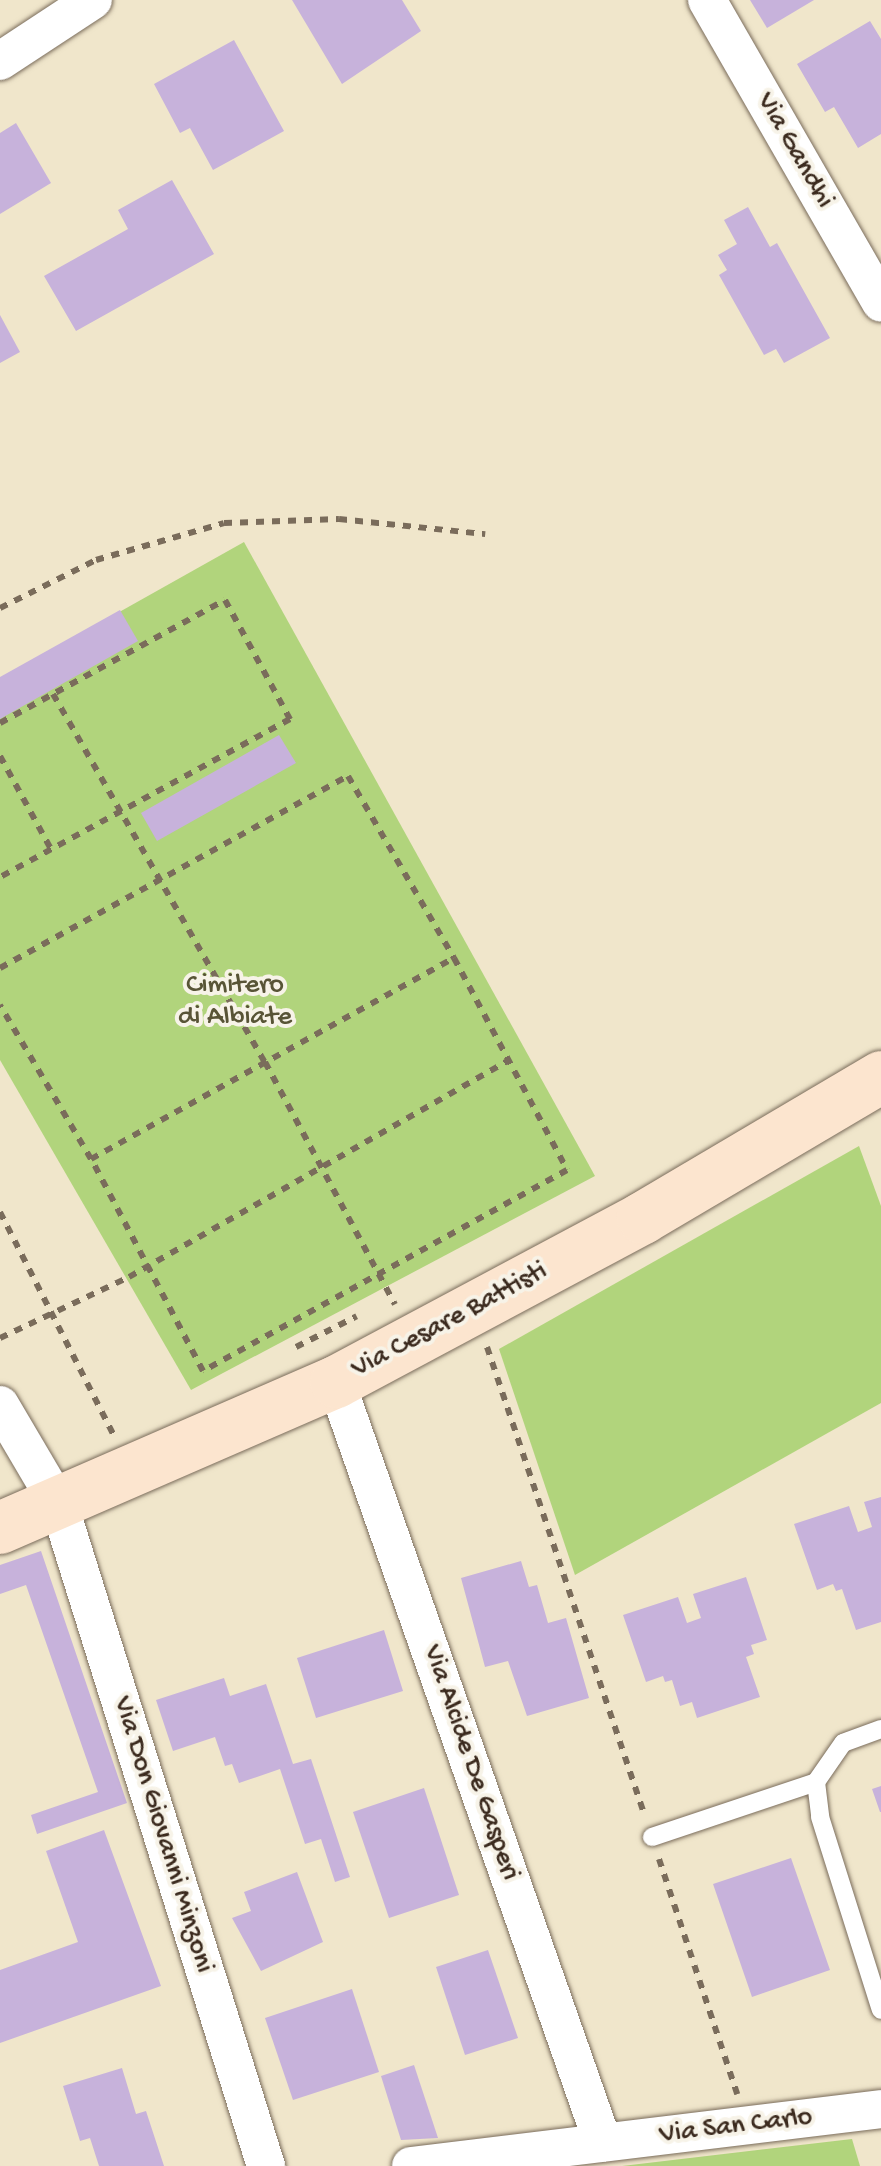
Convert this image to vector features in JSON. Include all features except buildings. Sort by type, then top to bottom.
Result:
[{"type":"street","points":[[3,52],[93,0]]},
{"type":"street","name":"Via Gandhi","points":[[707,0],[881,302]]},
{"type":"street","name":"Via Cesare Battisti","points":[[0,1528],[336,1382],[403,1320],[644,1218],[881,1077]]},
{"type":"street","name":"Via Alcide De Gasperi","points":[[336,1382],[603,2143]]},
{"type":"street","name":"Via Don Giovanni Minzoni","points":[[0,1406],[58,1505],[266,2166]]},
{"type":"street","name":"Via San Carlo","points":[[412,2166],[748,2125],[878,2119]]},
{"type":"lane","points":[[652,1837],[816,1782],[842,1743],[881,1729]]},
{"type":"lane","points":[[816,1782],[820,1817],[881,2010]]},
{"type":"path","points":[[0,608],[96,560],[224,523],[339,519],[485,534]]},
{"type":"path","points":[[0,723],[224,600],[290,719],[0,877]]},
{"type":"path","points":[[52,694],[264,1062],[403,1320]]},
{"type":"path","points":[[0,756],[51,849]]},
{"type":"path","points":[[0,968],[348,776],[454,958],[567,1170],[204,1371],[90,1159],[0,1004]]},
{"type":"path","points":[[90,1159],[454,958]]},
{"type":"path","points":[[0,1338],[146,1268],[507,1062]]},
{"type":"path","points":[[0,1212],[115,1439],[100,1445]]},
{"type":"path","points":[[403,1320],[409,1290]]},
{"type":"path","points":[[288,1351],[403,1320]]},
{"type":"path","points":[[486,1346],[748,2125]]},
{"type":"green space","name":"Cimitero di Albiate","points":[[244,542],[595,1176],[191,1390],[0,1060],[0,679]]},
{"type":"green space","points":[[859,1146],[881,1206],[881,1403],[575,1575],[499,1349]]},
{"type":"green space","points":[[852,2139],[860,2166],[622,2166]]}]
